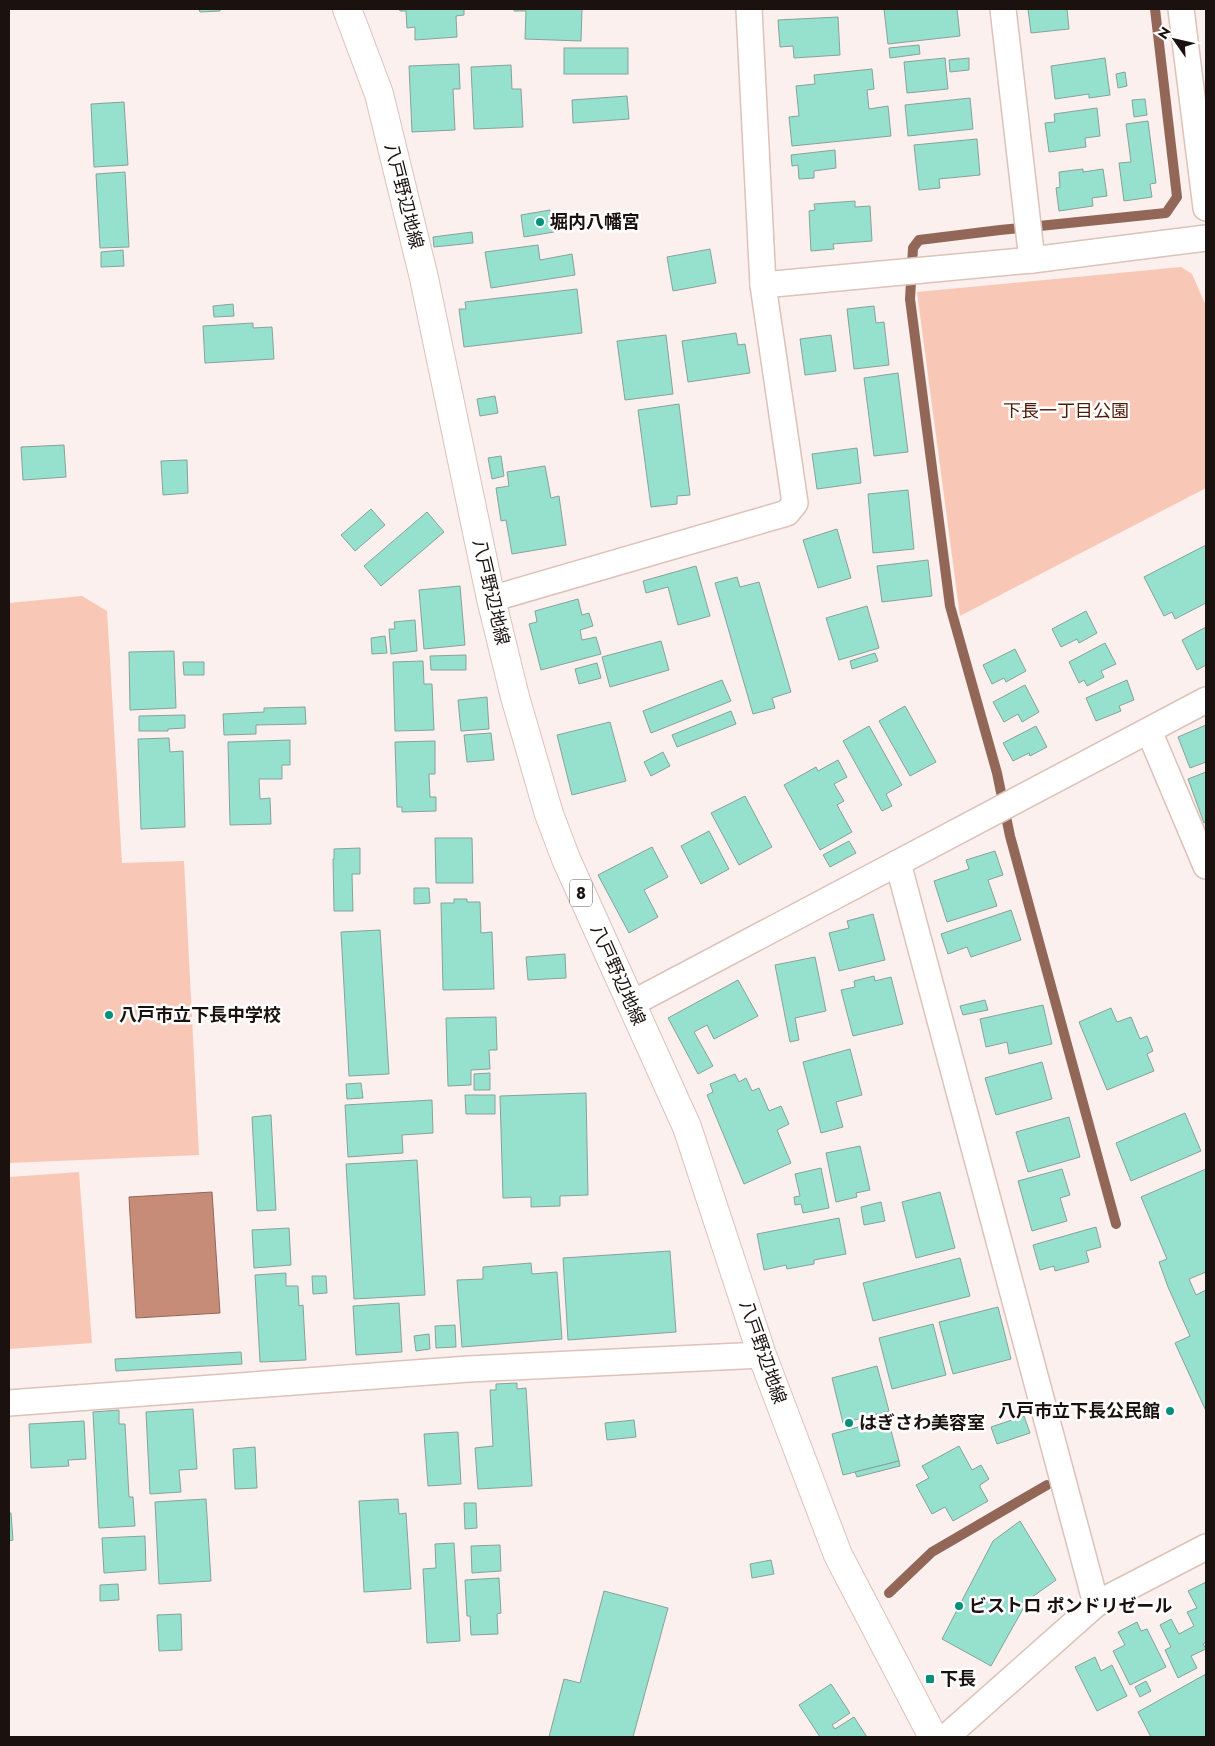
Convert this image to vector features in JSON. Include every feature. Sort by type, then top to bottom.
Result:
[{"type":"main road","name":"八戸野辺地線","points":[[347,9],[379,94],[424,278],[492,599],[515,697],[549,814],[566,859],[687,1127],[762,1355],[838,1555],[932,1737]]},
{"type":"street","points":[[492,599],[787,513],[795,503],[763,285],[749,9]]},
{"type":"street","points":[[1003,9],[1032,260]]},
{"type":"street","points":[[1181,9],[1206,208]]},
{"type":"street","points":[[763,285],[1032,260],[1206,238]]},
{"type":"street","points":[[631,1004],[1206,700]]},
{"type":"street","points":[[1149,731],[1206,866]]},
{"type":"street","points":[[898,863],[1096,1604]]},
{"type":"street","points":[[9,1403],[460,1370],[762,1355]]},
{"type":"street","points":[[946,1737],[1096,1604],[1206,1547]]},
{"type":"green space","name":"下長一丁目公園","points":[[1181,267],[1192,274],[1206,306],[1206,488],[960,616],[917,292]]},
{"type":"green space","points":[[82,596],[107,611],[122,863],[184,861],[199,1155],[9,1163],[9,603]]},
{"type":"green space","points":[[79,1172],[92,1343],[9,1349],[9,1177]]},
{"type":"shaded area","points":[[212,1192],[220,1313],[136,1318],[129,1197]]},
{"type":"building","points":[[199,9],[220,9],[220,11],[200,12]]},
{"type":"building","points":[[399,9],[464,9],[464,15],[456,16],[457,37],[415,40],[415,27],[407,28],[406,11],[400,11]]},
{"type":"building","points":[[514,9],[582,9],[581,41],[525,39],[526,11],[514,11]]},
{"type":"building","points":[[884,9],[957,9],[960,36],[888,44]]},
{"type":"building","points":[[1028,9],[1067,9],[1069,29],[1031,33]]},
{"type":"building","points":[[838,17],[840,55],[794,58],[793,46],[780,47],[778,20]]},
{"type":"building","points":[[919,45],[920,54],[890,58],[889,48]]},
{"type":"building","points":[[564,48],[628,48],[628,74],[564,74]]},
{"type":"building","points":[[945,58],[948,89],[907,93],[904,62]]},
{"type":"building","points":[[969,58],[969,70],[950,72],[949,60]]},
{"type":"building","points":[[1105,58],[1110,95],[1089,98],[1089,94],[1055,99],[1051,66]]},
{"type":"building","points":[[459,64],[460,89],[453,89],[455,130],[412,132],[409,66]]},
{"type":"building","points":[[511,65],[512,89],[521,89],[523,127],[474,129],[471,67]]},
{"type":"building","points":[[872,69],[874,89],[867,90],[869,109],[888,106],[891,136],[792,146],[789,117],[799,116],[796,86],[815,84],[814,75]]},
{"type":"building","points":[[1125,72],[1127,86],[1118,88],[1116,74]]},
{"type":"building","points":[[627,96],[629,119],[573,123],[572,100]]},
{"type":"building","points":[[970,98],[973,129],[908,136],[905,105]]},
{"type":"building","points":[[1145,99],[1147,115],[1134,117],[1132,100]]},
{"type":"building","points":[[124,102],[128,165],[94,167],[91,104]]},
{"type":"building","points":[[1097,108],[1100,136],[1085,138],[1086,147],[1049,152],[1045,123],[1055,122],[1054,114]]},
{"type":"building","points":[[1148,121],[1156,183],[1150,184],[1152,197],[1124,201],[1119,163],[1131,162],[1126,124]]},
{"type":"building","points":[[977,139],[980,175],[939,179],[940,188],[919,190],[914,145]]},
{"type":"building","points":[[835,150],[836,168],[814,171],[814,178],[799,179],[798,165],[792,166],[791,155]]},
{"type":"building","points":[[1083,169],[1083,172],[1103,169],[1107,196],[1092,198],[1093,206],[1059,211],[1056,188],[1060,187],[1059,172]]},
{"type":"building","points":[[125,172],[129,247],[100,248],[96,174]]},
{"type":"building","points":[[855,201],[855,207],[870,206],[872,241],[833,244],[834,249],[811,251],[809,211],[815,210],[814,204]]},
{"type":"building","points":[[550,210],[554,232],[524,237],[521,215]]},
{"type":"building","points":[[472,232],[473,243],[434,247],[433,237]]},
{"type":"building","points":[[538,245],[540,260],[572,254],[575,275],[491,288],[485,252]]},
{"type":"building","points":[[710,249],[716,283],[673,291],[667,257]]},
{"type":"building","points":[[123,250],[124,266],[101,267],[101,252]]},
{"type":"building","points":[[577,289],[582,333],[464,347],[459,309],[466,309],[465,302]]},
{"type":"building","points":[[233,304],[234,316],[214,317],[213,306]]},
{"type":"building","points":[[874,306],[876,323],[884,322],[889,365],[854,369],[847,309]]},
{"type":"building","points":[[253,323],[253,328],[272,327],[274,359],[205,363],[203,326]]},
{"type":"building","points":[[736,333],[738,345],[745,344],[750,373],[688,382],[682,341]]},
{"type":"building","points":[[666,335],[673,394],[625,400],[617,341]]},
{"type":"building","points":[[831,335],[836,371],[805,375],[800,339]]},
{"type":"building","points":[[898,373],[908,452],[874,456],[864,378]]},
{"type":"building","points":[[495,396],[498,413],[480,416],[477,399]]},
{"type":"building","points":[[679,404],[690,495],[677,496],[677,504],[651,507],[638,410]]},
{"type":"building","points":[[64,445],[66,477],[23,480],[21,447]]},
{"type":"building","points":[[857,448],[861,483],[817,489],[812,454]]},
{"type":"building","points":[[501,456],[504,476],[492,479],[488,458]]},
{"type":"building","points":[[187,460],[188,493],[163,495],[161,461]]},
{"type":"building","points":[[545,466],[551,498],[559,496],[566,545],[512,554],[506,520],[501,521],[496,488],[509,486],[507,472]]},
{"type":"building","points":[[908,490],[914,549],[873,553],[868,494]]},
{"type":"building","points":[[371,509],[385,525],[355,551],[341,535]]},
{"type":"building","points":[[427,512],[444,532],[381,586],[364,566]]},
{"type":"building","points":[[837,529],[851,578],[818,588],[803,540]]},
{"type":"building","points":[[1206,545],[1206,603],[1175,619],[1172,612],[1164,616],[1144,577]]},
{"type":"building","points":[[928,560],[932,596],[882,602],[877,566]]},
{"type":"building","points":[[696,566],[710,616],[678,625],[668,587],[646,593],[643,581]]},
{"type":"building","points":[[737,577],[740,587],[759,582],[791,692],[772,698],[775,708],[753,714],[715,583]]},
{"type":"building","points":[[460,586],[465,645],[424,649],[419,590]]},
{"type":"building","points":[[578,599],[582,615],[589,613],[593,626],[580,630],[582,640],[596,637],[601,654],[541,670],[529,624],[537,622],[535,611]]},
{"type":"building","points":[[867,606],[879,648],[839,660],[826,618]]},
{"type":"building","points":[[1086,611],[1097,633],[1079,643],[1077,639],[1061,647],[1052,629]]},
{"type":"building","points":[[415,620],[417,651],[391,654],[389,629],[395,629],[394,622]]},
{"type":"building","points":[[1206,627],[1206,665],[1197,670],[1182,640]]},
{"type":"building","points":[[385,636],[387,653],[372,654],[371,638]]},
{"type":"building","points":[[661,641],[669,670],[610,687],[602,657]]},
{"type":"building","points":[[1105,643],[1116,664],[1101,671],[1104,677],[1087,686],[1084,680],[1079,683],[1069,662]]},
{"type":"building","points":[[1015,649],[1026,671],[1006,682],[1004,678],[992,684],[983,665]]},
{"type":"building","points":[[174,651],[176,708],[130,710],[129,652]]},
{"type":"building","points":[[875,653],[878,661],[852,669],[850,661]]},
{"type":"building","points":[[466,655],[466,670],[431,670],[430,656]]},
{"type":"building","points":[[423,661],[424,684],[432,684],[434,730],[395,731],[393,662]]},
{"type":"building","points":[[183,662],[204,662],[204,675],[184,675]]},
{"type":"building","points":[[597,663],[601,678],[579,684],[575,669]]},
{"type":"building","points":[[722,680],[731,701],[651,733],[643,711]]},
{"type":"building","points":[[1127,680],[1134,700],[1119,706],[1121,711],[1096,721],[1086,698]]},
{"type":"building","points":[[1025,685],[1039,712],[1022,722],[1018,714],[1004,722],[993,702]]},
{"type":"building","points":[[487,697],[489,729],[461,731],[458,700]]},
{"type":"building","points":[[905,706],[936,762],[910,776],[879,721]]},
{"type":"building","points":[[305,707],[306,724],[256,725],[256,734],[224,735],[223,714],[264,712],[264,708]]},
{"type":"building","points":[[731,711],[736,724],[677,747],[672,735]]},
{"type":"building","points":[[185,715],[185,728],[168,729],[168,731],[139,731],[139,716]]},
{"type":"building","points":[[610,722],[626,781],[572,795],[557,735]]},
{"type":"building","points":[[1206,725],[1206,762],[1190,768],[1178,737]]},
{"type":"building","points":[[869,726],[902,785],[886,794],[892,806],[882,811],[843,741]]},
{"type":"building","points":[[1036,726],[1047,747],[1030,756],[1029,753],[1013,761],[1003,743]]},
{"type":"building","points":[[491,733],[494,760],[467,762],[464,735]]},
{"type":"building","points":[[169,738],[170,752],[183,751],[185,827],[141,829],[138,739]]},
{"type":"building","points":[[290,740],[290,765],[282,765],[282,779],[259,779],[260,799],[270,798],[271,824],[230,825],[228,742]]},
{"type":"building","points":[[435,741],[435,774],[429,774],[430,797],[436,797],[436,811],[402,812],[402,807],[397,807],[395,742]]},
{"type":"building","points":[[663,752],[670,766],[651,776],[644,762]]},
{"type":"building","points":[[838,760],[847,777],[834,784],[844,801],[837,805],[852,832],[820,850],[784,785],[816,767],[818,771]]},
{"type":"building","points":[[1206,772],[1206,822],[1204,823],[1188,779]]},
{"type":"building","points":[[745,796],[772,847],[739,865],[711,813]]},
{"type":"building","points":[[709,831],[729,869],[701,884],[681,846]]},
{"type":"building","points":[[435,838],[472,838],[473,883],[436,883]]},
{"type":"building","points":[[849,841],[856,853],[830,867],[823,855]]},
{"type":"building","points":[[652,847],[668,877],[644,890],[658,917],[629,933],[598,875]]},
{"type":"building","points":[[360,848],[360,874],[352,874],[353,911],[334,911],[334,849]]},
{"type":"building","points":[[995,851],[1003,875],[988,880],[997,906],[947,922],[934,881],[969,869],[966,860]]},
{"type":"building","points":[[414,888],[429,888],[430,903],[414,904]]},
{"type":"building","points":[[454,899],[480,902],[481,933],[492,932],[494,989],[443,990],[441,903],[454,903]]},
{"type":"building","points":[[1011,910],[1021,940],[971,957],[967,947],[948,954],[941,934]]},
{"type":"building","points":[[873,914],[885,960],[839,971],[829,933],[849,928],[847,921]]},
{"type":"building","points":[[380,930],[389,1074],[349,1076],[341,932]]},
{"type":"building","points":[[565,954],[566,978],[528,980],[526,957]]},
{"type":"building","points":[[815,957],[826,1011],[795,1018],[799,1040],[790,1042],[775,965]]},
{"type":"building","points":[[874,976],[875,981],[891,977],[903,1024],[853,1036],[841,990],[855,987],[854,981]]},
{"type":"building","points":[[738,980],[758,1016],[714,1039],[707,1025],[694,1032],[713,1066],[698,1074],[668,1018]]},
{"type":"building","points":[[985,1000],[988,1010],[963,1015],[960,1006]]},
{"type":"building","points":[[1043,1005],[1052,1044],[1009,1054],[1007,1042],[986,1047],[980,1019]]},
{"type":"building","points":[[1111,1008],[1117,1022],[1131,1017],[1140,1039],[1147,1036],[1153,1051],[1147,1054],[1154,1071],[1107,1090],[1079,1022]]},
{"type":"building","points":[[496,1017],[497,1050],[489,1050],[490,1069],[471,1070],[471,1085],[448,1086],[446,1018]]},
{"type":"building","points":[[850,1049],[862,1095],[836,1102],[843,1127],[821,1133],[803,1062]]},
{"type":"building","points":[[1042,1062],[1052,1099],[996,1115],[985,1078]]},
{"type":"building","points":[[490,1073],[490,1090],[474,1090],[474,1074]]},
{"type":"building","points":[[735,1074],[739,1082],[746,1078],[752,1091],[759,1088],[769,1111],[781,1106],[789,1124],[777,1130],[791,1163],[744,1184],[707,1095],[713,1092],[710,1084]]},
{"type":"building","points":[[361,1083],[363,1098],[347,1099],[346,1084]]},
{"type":"building","points":[[586,1093],[588,1195],[560,1196],[560,1206],[531,1207],[531,1197],[503,1198],[500,1096]]},
{"type":"building","points":[[465,1095],[495,1095],[495,1114],[466,1114]]},
{"type":"building","points":[[432,1100],[433,1133],[402,1135],[403,1153],[348,1157],[345,1105]]},
{"type":"building","points":[[1185,1113],[1201,1151],[1131,1181],[1116,1143]]},
{"type":"building","points":[[271,1115],[276,1210],[257,1211],[252,1117]]},
{"type":"building","points":[[1069,1117],[1080,1157],[1028,1172],[1016,1132]]},
{"type":"building","points":[[860,1146],[870,1190],[856,1193],[857,1197],[836,1202],[826,1153]]},
{"type":"building","points":[[417,1160],[425,1295],[354,1299],[346,1164]]},
{"type":"building","points":[[821,1168],[829,1208],[803,1213],[801,1204],[795,1205],[794,1197],[800,1196],[795,1174]]},
{"type":"building","points":[[1062,1169],[1070,1195],[1060,1198],[1067,1221],[1032,1231],[1018,1181]]},
{"type":"building","points":[[1206,1169],[1206,1272],[1189,1279],[1196,1295],[1206,1290],[1206,1411],[1175,1343],[1190,1336],[1159,1262],[1167,1259],[1141,1197]]},
{"type":"building","points":[[940,1192],[955,1248],[916,1258],[902,1202]]},
{"type":"building","points":[[881,1202],[885,1221],[864,1225],[861,1207]]},
{"type":"building","points":[[839,1218],[846,1254],[814,1260],[814,1264],[787,1269],[786,1265],[764,1270],[757,1234]]},
{"type":"building","points":[[1096,1227],[1101,1247],[1086,1251],[1089,1262],[1055,1271],[1054,1266],[1040,1270],[1033,1245]]},
{"type":"building","points":[[289,1228],[291,1265],[254,1268],[252,1230]]},
{"type":"building","points":[[670,1251],[676,1332],[568,1340],[563,1258]]},
{"type":"building","points":[[960,1258],[970,1296],[873,1321],[863,1283]]},
{"type":"building","points":[[531,1263],[532,1274],[557,1272],[562,1339],[462,1347],[457,1280],[483,1279],[483,1267]]},
{"type":"building","points":[[286,1273],[286,1286],[298,1286],[299,1306],[303,1305],[306,1360],[260,1362],[255,1275]]},
{"type":"building","points":[[312,1276],[326,1276],[327,1293],[313,1294]]},
{"type":"building","points":[[399,1303],[402,1352],[356,1355],[353,1306]]},
{"type":"building","points":[[998,1307],[1011,1359],[953,1374],[939,1322]]},
{"type":"building","points":[[933,1324],[946,1375],[892,1389],[879,1338]]},
{"type":"building","points":[[455,1325],[456,1347],[436,1348],[435,1326]]},
{"type":"building","points":[[429,1334],[430,1349],[416,1351],[414,1336]]},
{"type":"building","points":[[241,1352],[242,1364],[116,1371],[115,1359]]},
{"type":"building","points":[[877,1366],[889,1411],[843,1423],[832,1378]]},
{"type":"building","points":[[517,1383],[517,1389],[526,1388],[532,1486],[478,1489],[475,1448],[493,1446],[490,1390],[496,1390],[496,1384]]},
{"type":"building","points":[[193,1409],[197,1469],[179,1470],[181,1492],[150,1494],[146,1412]]},
{"type":"building","points":[[119,1410],[119,1424],[125,1424],[129,1497],[133,1497],[135,1526],[99,1528],[93,1412]]},
{"type":"building","points":[[1024,1416],[1030,1433],[997,1444],[991,1427]]},
{"type":"building","points":[[888,1419],[899,1461],[843,1475],[832,1434]]},
{"type":"building","points":[[634,1420],[636,1437],[607,1440],[605,1423]]},
{"type":"building","points":[[84,1421],[86,1459],[68,1460],[69,1466],[31,1468],[29,1424]]},
{"type":"building","points":[[458,1432],[461,1484],[428,1486],[424,1434]]},
{"type":"building","points":[[959,1446],[972,1470],[981,1465],[989,1479],[980,1485],[988,1501],[953,1521],[945,1507],[932,1514],[916,1485],[929,1478],[922,1466]]},
{"type":"building","points":[[255,1447],[257,1488],[235,1489],[233,1449]]},
{"type":"building","points":[[899,1461],[900,1466],[857,1477],[855,1472]]},
{"type":"building","points":[[206,1499],[211,1581],[159,1584],[155,1502]]},
{"type":"building","points":[[398,1499],[399,1514],[406,1513],[411,1589],[364,1592],[359,1501]]},
{"type":"building","points":[[464,1503],[476,1503],[477,1528],[465,1529]]},
{"type":"building","points":[[9,1513],[11,1513],[13,1540],[9,1541]]},
{"type":"building","points":[[1020,1521],[1056,1580],[1028,1600],[991,1666],[942,1639],[993,1541]]},
{"type":"building","points":[[145,1536],[146,1570],[104,1573],[102,1538]]},
{"type":"building","points":[[454,1543],[460,1641],[427,1643],[423,1569],[436,1568],[435,1544]]},
{"type":"building","points":[[500,1545],[501,1571],[472,1573],[471,1546]]},
{"type":"building","points":[[771,1560],[774,1574],[752,1578],[750,1564]]},
{"type":"building","points":[[499,1578],[501,1613],[497,1614],[498,1634],[471,1635],[470,1616],[467,1616],[465,1580]]},
{"type":"building","points":[[1206,1582],[1206,1642],[1203,1644],[1206,1649],[1191,1656],[1197,1668],[1178,1678],[1165,1650],[1171,1647],[1160,1625],[1171,1619],[1179,1634],[1194,1626],[1187,1612],[1197,1608],[1188,1591]]},
{"type":"building","points":[[118,1584],[119,1600],[100,1601],[100,1585]]},
{"type":"building","points":[[604,1591],[668,1608],[633,1737],[549,1737],[564,1679],[580,1683]]},
{"type":"building","points":[[181,1614],[182,1650],[159,1651],[157,1615]]},
{"type":"building","points":[[1137,1622],[1141,1631],[1147,1629],[1166,1667],[1130,1685],[1113,1651],[1125,1645],[1118,1632]]},
{"type":"building","points":[[1095,1657],[1101,1671],[1112,1665],[1127,1696],[1097,1711],[1075,1667]]},
{"type":"building","points":[[1206,1674],[1206,1737],[1151,1737],[1138,1712]]},
{"type":"building","points":[[1146,1681],[1151,1691],[1140,1697],[1135,1687]]},
{"type":"building","points":[[831,1684],[850,1713],[832,1725],[835,1729],[854,1717],[867,1737],[820,1737],[799,1705]]},
{"type":"waterway","points":[[1116,1224],[1010,836],[997,773],[950,606],[910,299],[913,248],[919,240],[1166,213],[1177,197],[1155,9]]},
{"type":"waterway","points":[[889,1593],[932,1552],[1047,1485]]},
{"type":"place","name":"堀内八幡宮","points":[[540,222]]},
{"type":"place","name":"八戸市立下長中学校","points":[[109,1015]]},
{"type":"place","name":"八戸市立下長公民館","points":[[1170,1411]]},
{"type":"place","name":"はぎさわ美容室","points":[[849,1423]]},
{"type":"place","name":"ビストロ ポンドリゼール","points":[[959,1606]]},
{"type":"place","name":"下長","points":[[930,1679]]}]
